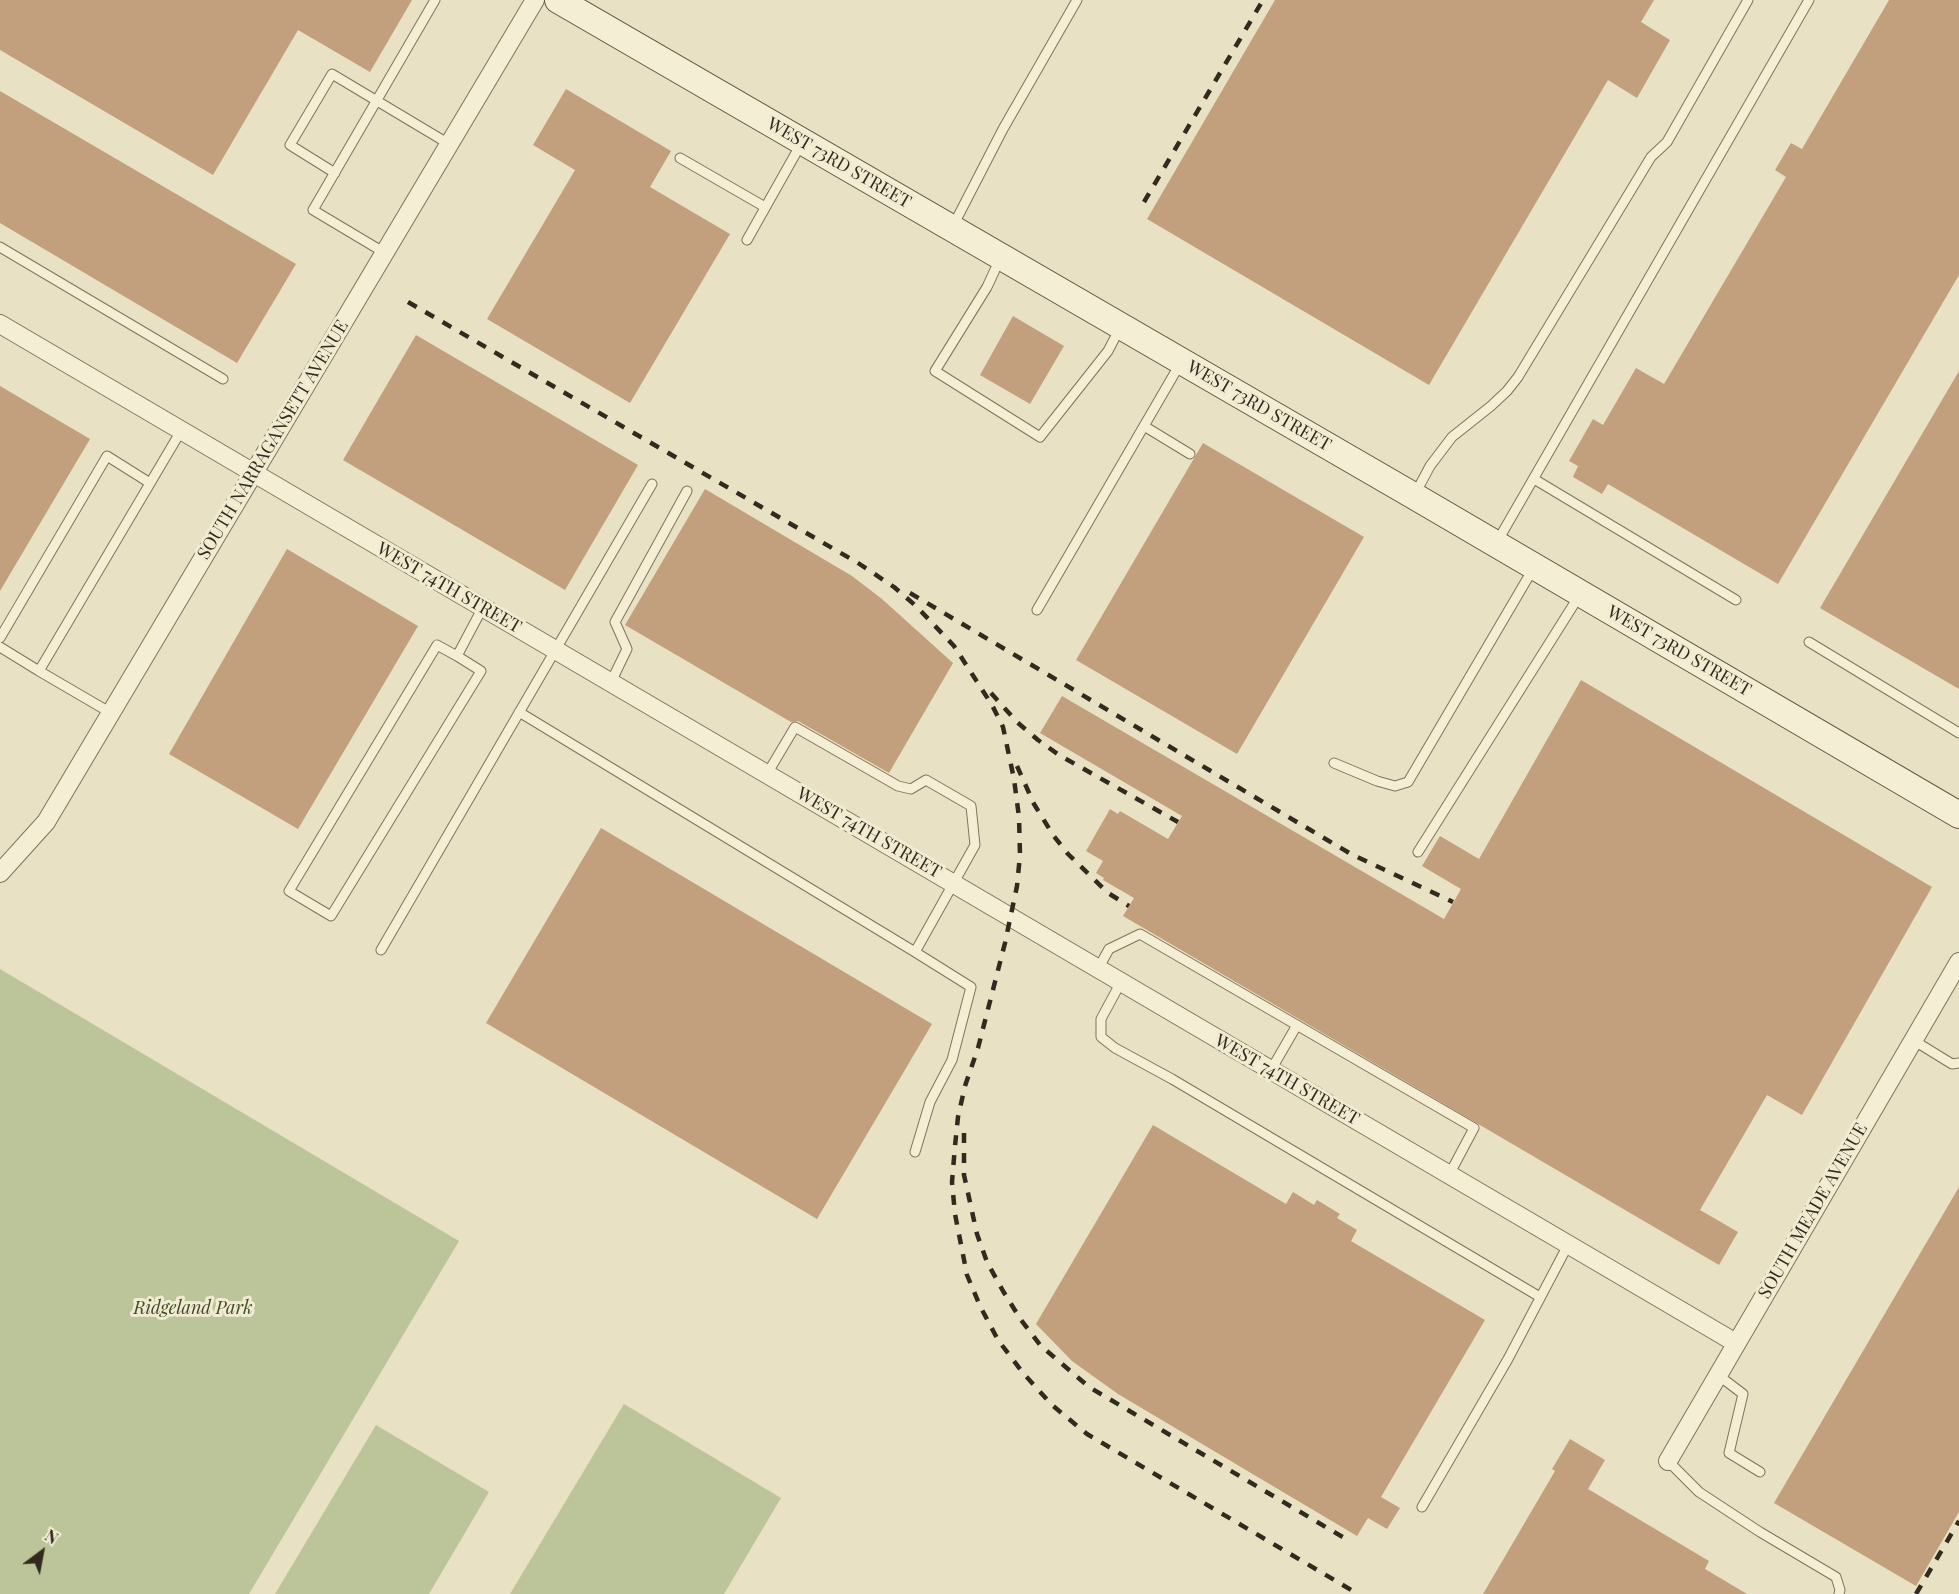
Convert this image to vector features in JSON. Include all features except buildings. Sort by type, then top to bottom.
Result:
[{"type":"street","name":"SOUTH NARRAGANSETT AVENUE","points":[[2,868],[46,822],[535,0]]},
{"type":"street","name":"WEST 73RD STREET","points":[[558,0],[1414,496],[1959,816]]},
{"type":"street","name":"WEST 74TH STREET","points":[[0,324],[1737,1343]]},
{"type":"street","name":"SOUTH MEADE AVENUE","points":[[1668,1461],[1959,962]]},
{"type":"lane","points":[[385,252],[313,210],[435,0]]},
{"type":"lane","points":[[952,229],[1003,129],[1077,0]]},
{"type":"lane","points":[[1414,496],[1430,466],[1452,437],[1491,406],[1518,377],[1651,157],[1667,142],[1748,0]]},
{"type":"lane","points":[[1496,544],[1809,0]]},
{"type":"lane","points":[[335,173],[290,145],[332,74],[449,144]]},
{"type":"lane","points":[[747,240],[802,142]]},
{"type":"lane","points":[[680,158],[765,207]]},
{"type":"lane","points":[[0,247],[223,379]]},
{"type":"lane","points":[[1001,257],[987,287],[935,371],[1040,437],[1108,351],[1121,326]]},
{"type":"lane","points":[[1037,610],[1181,362]]},
{"type":"lane","points":[[1144,426],[1190,454]]},
{"type":"lane","points":[[39,671],[181,431]]},
{"type":"lane","points":[[0,638],[107,456],[150,483]]},
{"type":"lane","points":[[1534,479],[1736,600]]},
{"type":"lane","points":[[381,950],[652,484]]},
{"type":"lane","points":[[611,682],[627,649],[615,622],[687,490]]},
{"type":"lane","points":[[1334,763],[1395,786],[1408,782],[1534,567]]},
{"type":"lane","points":[[1418,852],[1580,594]]},
{"type":"lane","points":[[457,656],[483,607]]},
{"type":"lane","points":[[1809,642],[1959,733]]},
{"type":"lane","points":[[437,645],[457,656],[482,671],[331,916],[289,891],[437,645]]},
{"type":"lane","points":[[0,647],[111,713]]},
{"type":"lane","points":[[519,712],[971,987],[952,1060],[930,1102],[915,1152]]},
{"type":"lane","points":[[767,774],[795,727],[898,786],[911,789],[926,780],[971,807],[975,845],[915,952]]},
{"type":"lane","points":[[1098,969],[1109,949],[1140,934],[1474,1128],[1449,1175]]},
{"type":"lane","points":[[1121,982],[1101,1019],[1101,1037],[1114,1048],[1172,1079],[1540,1297]]},
{"type":"lane","points":[[1271,1070],[1298,1025]]},
{"type":"lane","points":[[1913,1040],[1952,1064],[1959,1062]]},
{"type":"lane","points":[[1422,1507],[1508,1359],[1568,1245]]},
{"type":"lane","points":[[1718,1376],[1743,1394],[1729,1453],[1760,1472]]},
{"type":"lane","points":[[1668,1461],[1699,1492],[1760,1532],[1836,1577],[1839,1594]]},
{"type":"green space","name":"Ridgeland Park","points":[[0,969],[459,1241],[249,1594],[0,1594]]},
{"type":"green space","points":[[624,1404],[781,1498],[724,1594],[510,1594]]},
{"type":"green space","points":[[376,1425],[489,1492],[429,1594],[275,1594]]},
{"type":"railway","points":[[1144,202],[1263,0]]},
{"type":"railway","points":[[408,302],[858,563],[894,587],[916,606],[954,646],[992,705],[1003,727],[1019,817],[1020,855],[1017,886],[1005,943],[958,1117],[952,1182],[955,1214],[967,1275],[980,1306],[998,1340],[1023,1373],[1052,1405],[1087,1434],[1358,1594]]},
{"type":"railway","points":[[910,593],[1351,854],[1453,902]]},
{"type":"railway","points":[[991,693],[1017,722],[1059,755],[1178,822]]},
{"type":"railway","points":[[1017,766],[1034,804],[1068,854],[1108,893],[1129,906]]},
{"type":"railway","points":[[964,1133],[964,1175],[977,1234],[987,1262],[1021,1320],[1041,1346],[1089,1387],[1346,1539]]},
{"type":"railway","points":[[1916,1594],[1959,1521]]}]
